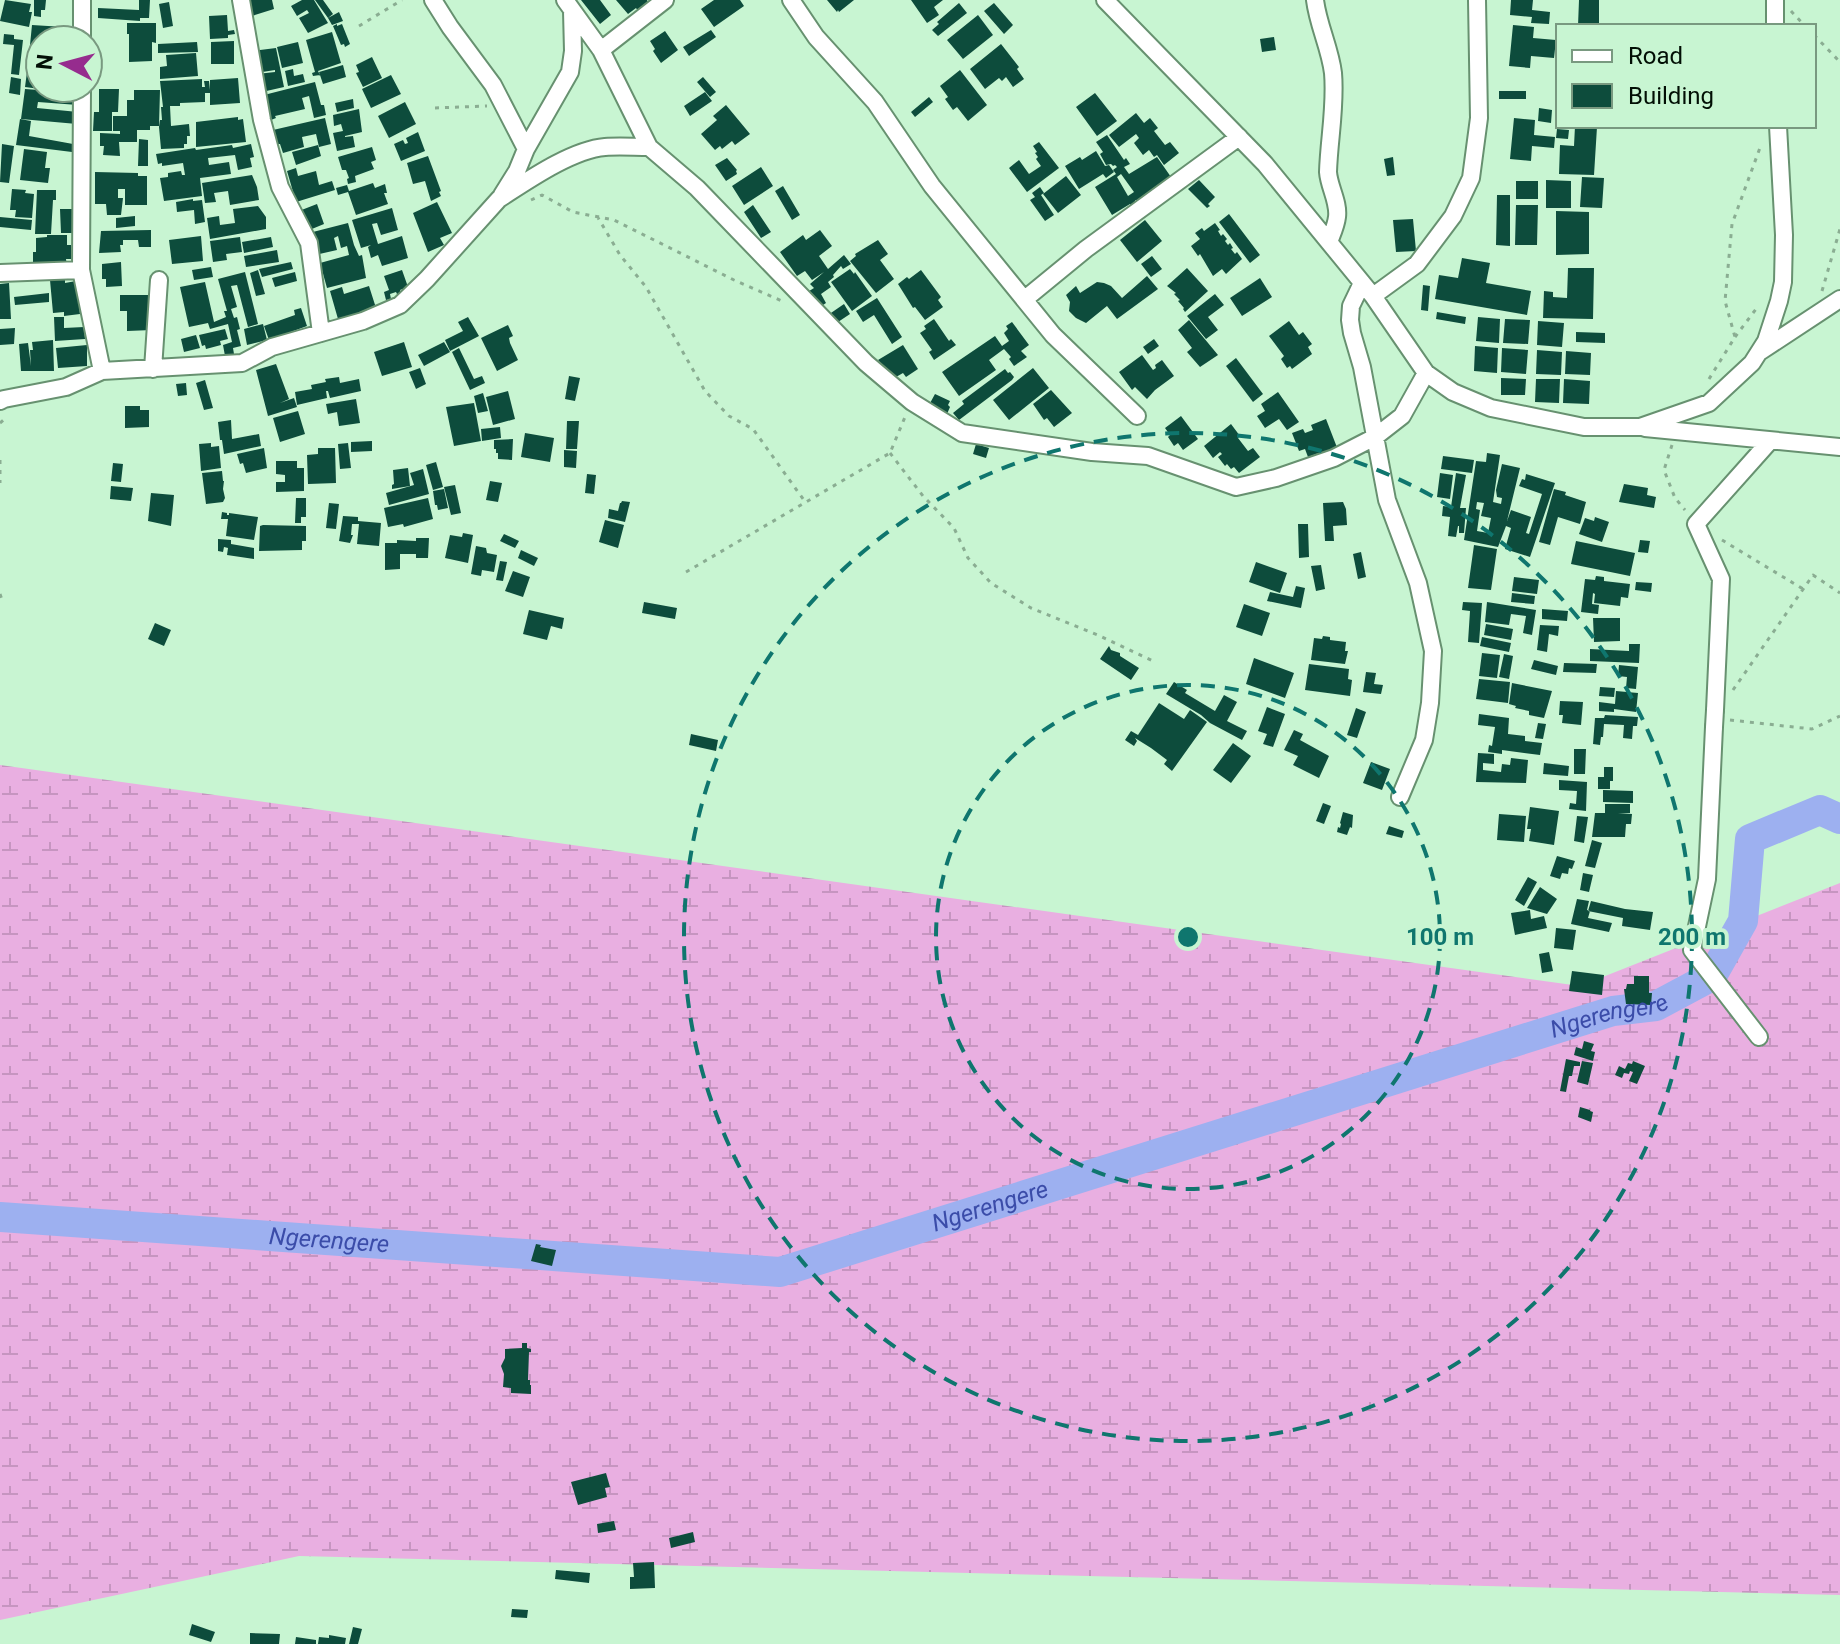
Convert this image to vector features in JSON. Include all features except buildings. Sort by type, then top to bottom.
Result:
[{"type":"street","points":[[82,0],[82,24]]},
{"type":"street","points":[[241,0],[262,120],[280,187],[309,243],[321,333]]},
{"type":"street","points":[[433,0],[493,85],[526,149]]},
{"type":"street","points":[[601,50],[665,0]]},
{"type":"street","points":[[791,0],[816,37],[875,102],[932,186],[1053,335],[1137,416]]},
{"type":"street","points":[[1315,0],[1331,61],[1334,92],[1328,172],[1337,217],[1329,242]]},
{"type":"street","points":[[1400,797],[1424,740],[1433,651],[1418,583],[1387,500],[1350,320],[1351,306],[1367,290],[1417,264],[1453,216],[1471,178],[1479,118],[1477,0]]},
{"type":"street","points":[[1775,0],[1775,24]]},
{"type":"street","points":[[1113,3],[1265,164],[1367,290],[1426,373],[1453,392],[1491,408],[1584,427],[1640,427],[1840,447]]},
{"type":"street","points":[[0,401],[66,387],[102,371],[242,363],[272,347],[363,321],[400,305],[499,199],[517,171],[526,149],[570,72],[573,51],[568,5]]},
{"type":"street","points":[[568,5],[601,50],[649,147],[697,188],[866,363],[912,402],[962,433],[1092,452],[1148,456],[1236,487],[1276,478],[1334,458],[1375,437],[1402,416],[1426,373]]},
{"type":"street","points":[[82,104],[81,270],[102,371]]},
{"type":"street","points":[[1640,427],[1709,403],[1752,363],[1766,341],[1783,282],[1784,235],[1771,130]]},
{"type":"street","points":[[1025,299],[1086,249],[1239,137]]},
{"type":"street","points":[[499,199],[565,160],[602,147],[649,147]]},
{"type":"street","points":[[0,273],[81,270]]},
{"type":"street","points":[[153,369],[159,280]]},
{"type":"street","points":[[1759,352],[1840,299]]},
{"type":"street","points":[[1759,1037],[1692,950],[1707,879],[1719,719],[1721,579],[1696,524],[1770,441]]},
{"type":"path","points":[[359,26],[402,0]]},
{"type":"path","points":[[1816,37],[1840,62]]},
{"type":"path","points":[[1705,386],[1735,337],[1725,301],[1732,224],[1771,130]]},
{"type":"path","points":[[529,200],[542,195],[573,212],[614,220],[777,300],[812,308]]},
{"type":"path","points":[[597,216],[620,255],[646,287],[705,391],[729,416],[753,429],[806,503]]},
{"type":"path","points":[[1818,312],[1840,229]]},
{"type":"path","points":[[686,572],[890,453],[912,402]]},
{"type":"path","points":[[890,453],[923,496],[954,528],[968,558],[991,583],[1031,608],[1153,661]]},
{"type":"path","points":[[0,460],[0,483]]},
{"type":"path","points":[[1731,692],[1813,575],[1840,593]]},
{"type":"path","points":[[1719,719],[1812,729],[1840,716]]},
{"type":"green space","points":[[0,765],[1580,986],[1840,883],[1840,1595],[299,1556],[0,1620]]},
{"type":"waterway","name":"Ngerengere","points":[[0,1217],[780,1272],[1613,1011],[1656,1006],[1712,976],[1743,921],[1750,839],[1820,810],[1840,819]]}]
